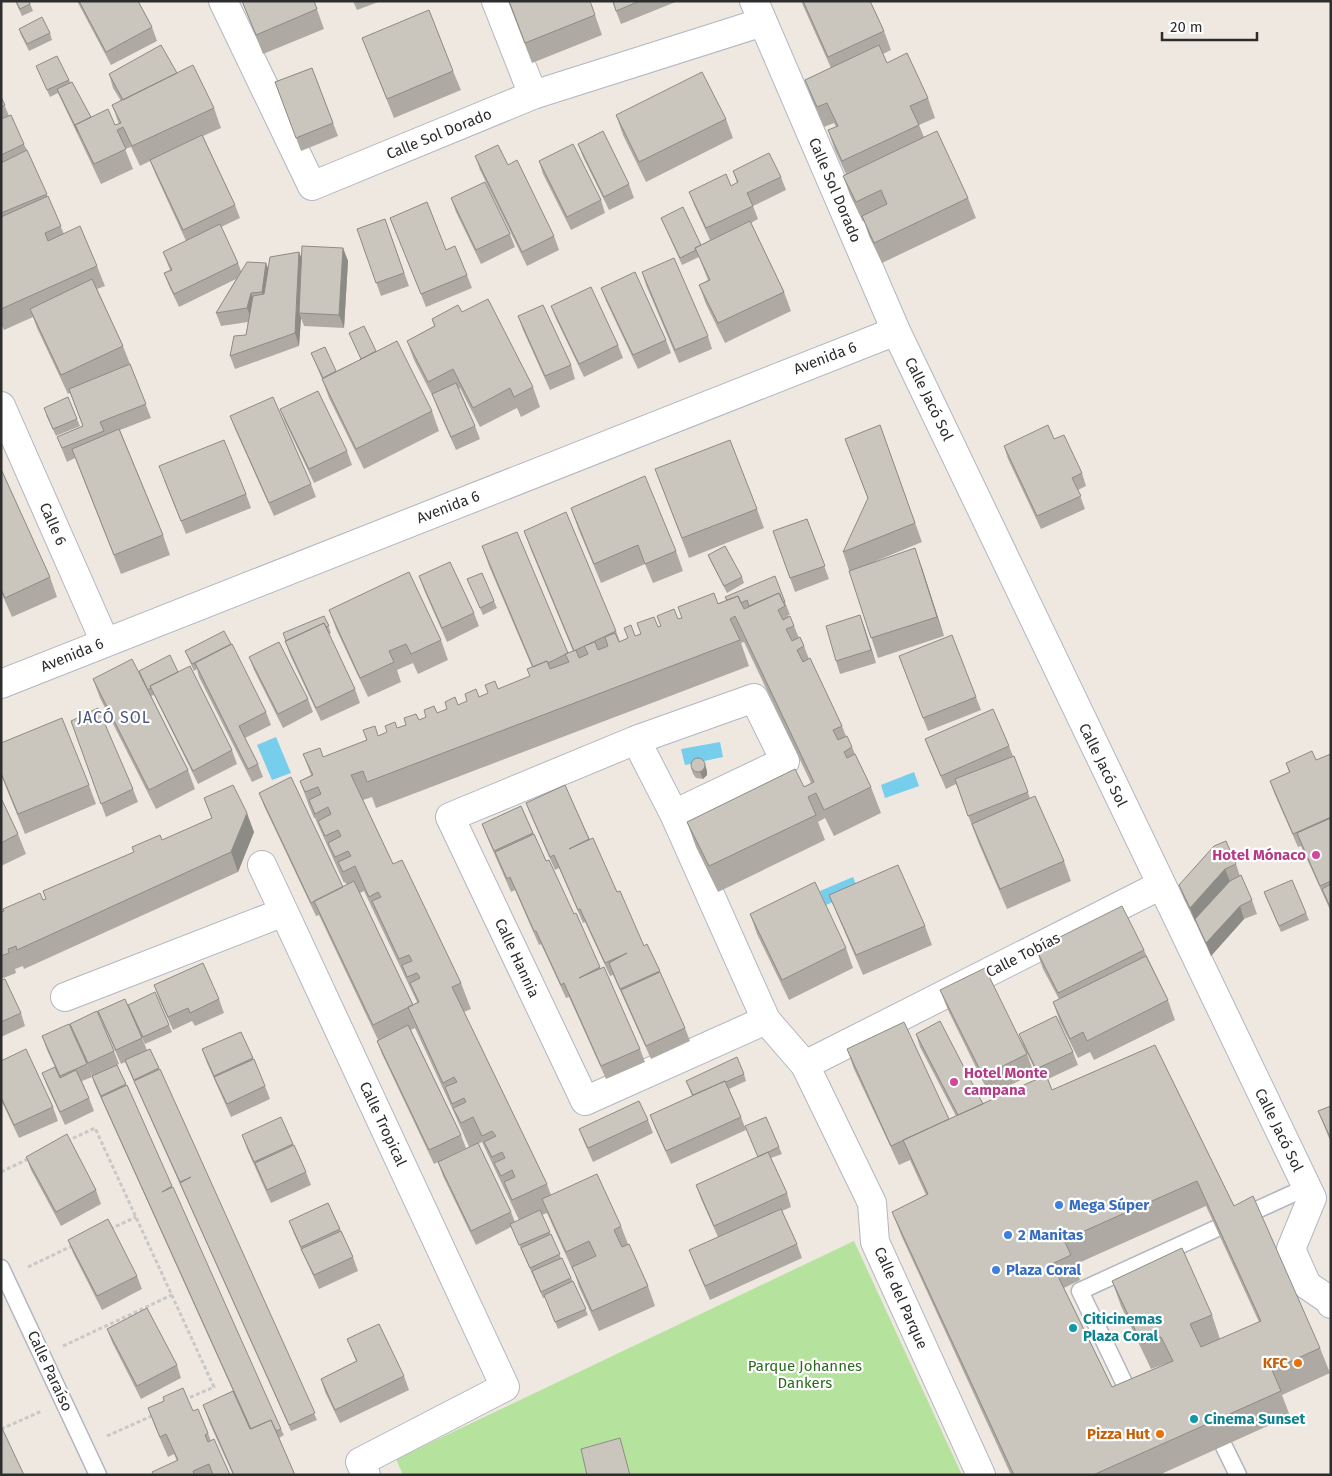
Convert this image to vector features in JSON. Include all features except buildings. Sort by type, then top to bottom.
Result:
[{"type":"street","name":"Calle Sol Dorado","points":[[223,1],[312,186],[533,95],[758,11],[896,331]]},
{"type":"street","points":[[496,1],[533,95]]},
{"type":"street","name":"Avenida 6","points":[[1,684],[896,331]]},
{"type":"street","name":"Calle Jacó Sol","points":[[896,331],[1161,884],[1316,1197]]},
{"type":"street","name":"Calle 6","points":[[1,406],[105,642]]},
{"type":"street","name":"Calle Hannia","points":[[674,814],[786,761],[754,698],[636,740],[450,817],[585,1101],[766,1020]]},
{"type":"street","points":[[636,740],[674,814],[766,1020],[805,1065]]},
{"type":"street","points":[[65,997],[284,912],[262,865]]},
{"type":"street","name":"Calle Tobías","points":[[805,1065],[1161,884]]},
{"type":"street","name":"Calle Tropical","points":[[284,912],[505,1387],[360,1462],[366,1475]]},
{"type":"street","name":"Calle del Parque","points":[[805,1065],[872,1202],[875,1242],[981,1475]]},
{"type":"street","points":[[1316,1197],[1291,1249],[1307,1285],[1330,1301]]},
{"type":"lane","points":[[1153,1381],[1129,1393],[1080,1291],[1316,1197]]},
{"type":"lane","name":"Calle Paraíso","points":[[1,1268],[98,1475]]},
{"type":"lane","points":[[1206,1408],[1238,1475]]},
{"type":"path","points":[[61,1144],[95,1128],[214,1386],[181,1402]]},
{"type":"path","points":[[1,1172],[35,1156]]},
{"type":"path","points":[[110,1229],[136,1217]]},
{"type":"path","points":[[23,1269],[75,1245]]},
{"type":"path","points":[[60,1347],[172,1296]]},
{"type":"path","points":[[1,1429],[45,1410]]},
{"type":"path","points":[[104,1437],[155,1414]]},
{"type":"green space","name":"Parque Johannes Dankers","points":[[854,1241],[962,1475],[403,1475],[396,1459]]},
{"type":"water","points":[[276,737],[291,773],[272,780],[257,745]]},
{"type":"water","points":[[720,742],[723,757],[685,765],[681,749]]},
{"type":"water","points":[[914,772],[919,786],[885,798],[881,785]]},
{"type":"water","points":[[853,877],[859,891],[826,905],[820,891]]},
{"type":"place","name":"Hotel Mónaco","points":[[1316,855]]},
{"type":"place","name":"Hotel Monte campana","points":[[954,1082]]},
{"type":"place","name":"Mega Súper","points":[[1059,1205]]},
{"type":"place","name":"2 Manitas","points":[[1008,1235]]},
{"type":"place","name":"Plaza Coral","points":[[996,1270]]},
{"type":"place","name":"Citicinemas Plaza Coral","points":[[1073,1328]]},
{"type":"place","name":"KFC","points":[[1298,1363]]},
{"type":"place","name":"Cinema Sunset","points":[[1194,1419]]},
{"type":"place","name":"Pizza Hut","points":[[1160,1434]]},
{"type":"district","name":"JACÓ SOL","points":[[114,717]]}]
